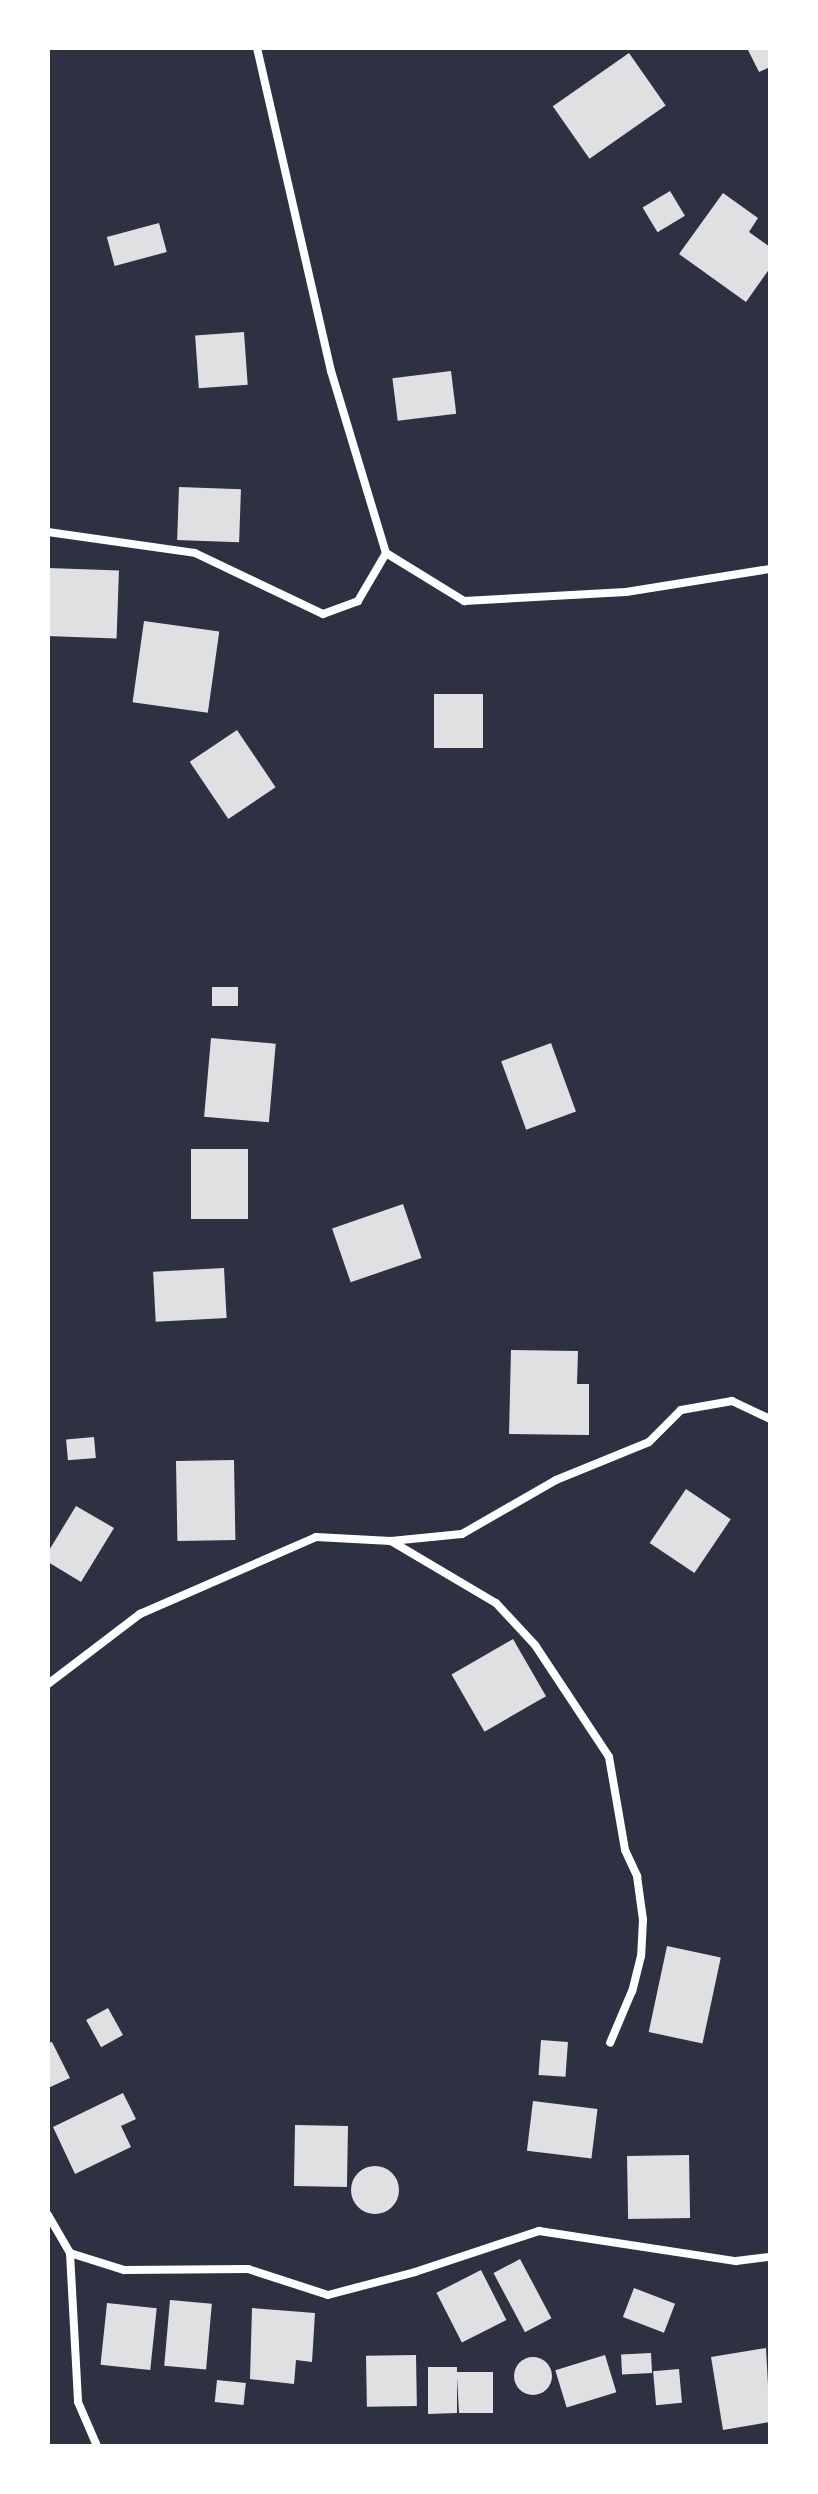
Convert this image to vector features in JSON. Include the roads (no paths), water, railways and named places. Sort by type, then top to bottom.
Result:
[{"type":"street","points":[[257,48],[331,371],[386,553],[464,601],[626,592],[770,569]]},
{"type":"street","points":[[48,532],[195,553],[323,614],[358,601],[386,553]]},
{"type":"street","points":[[48,1684],[140,1614],[316,1537],[391,1541],[462,1534],[556,1480],[649,1442],[681,1410],[732,1401],[770,1419]]},
{"type":"street","points":[[391,1541],[496,1603],[535,1645],[609,1757],[625,1850],[637,1876],[643,1920],[641,1956],[632,1991],[610,2043]]},
{"type":"street","points":[[48,2215],[70,2253],[78,2402],[97,2446]]},
{"type":"street","points":[[70,2253],[124,2270],[248,2269],[328,2295],[415,2272],[539,2231],[736,2261],[770,2257]]}]
